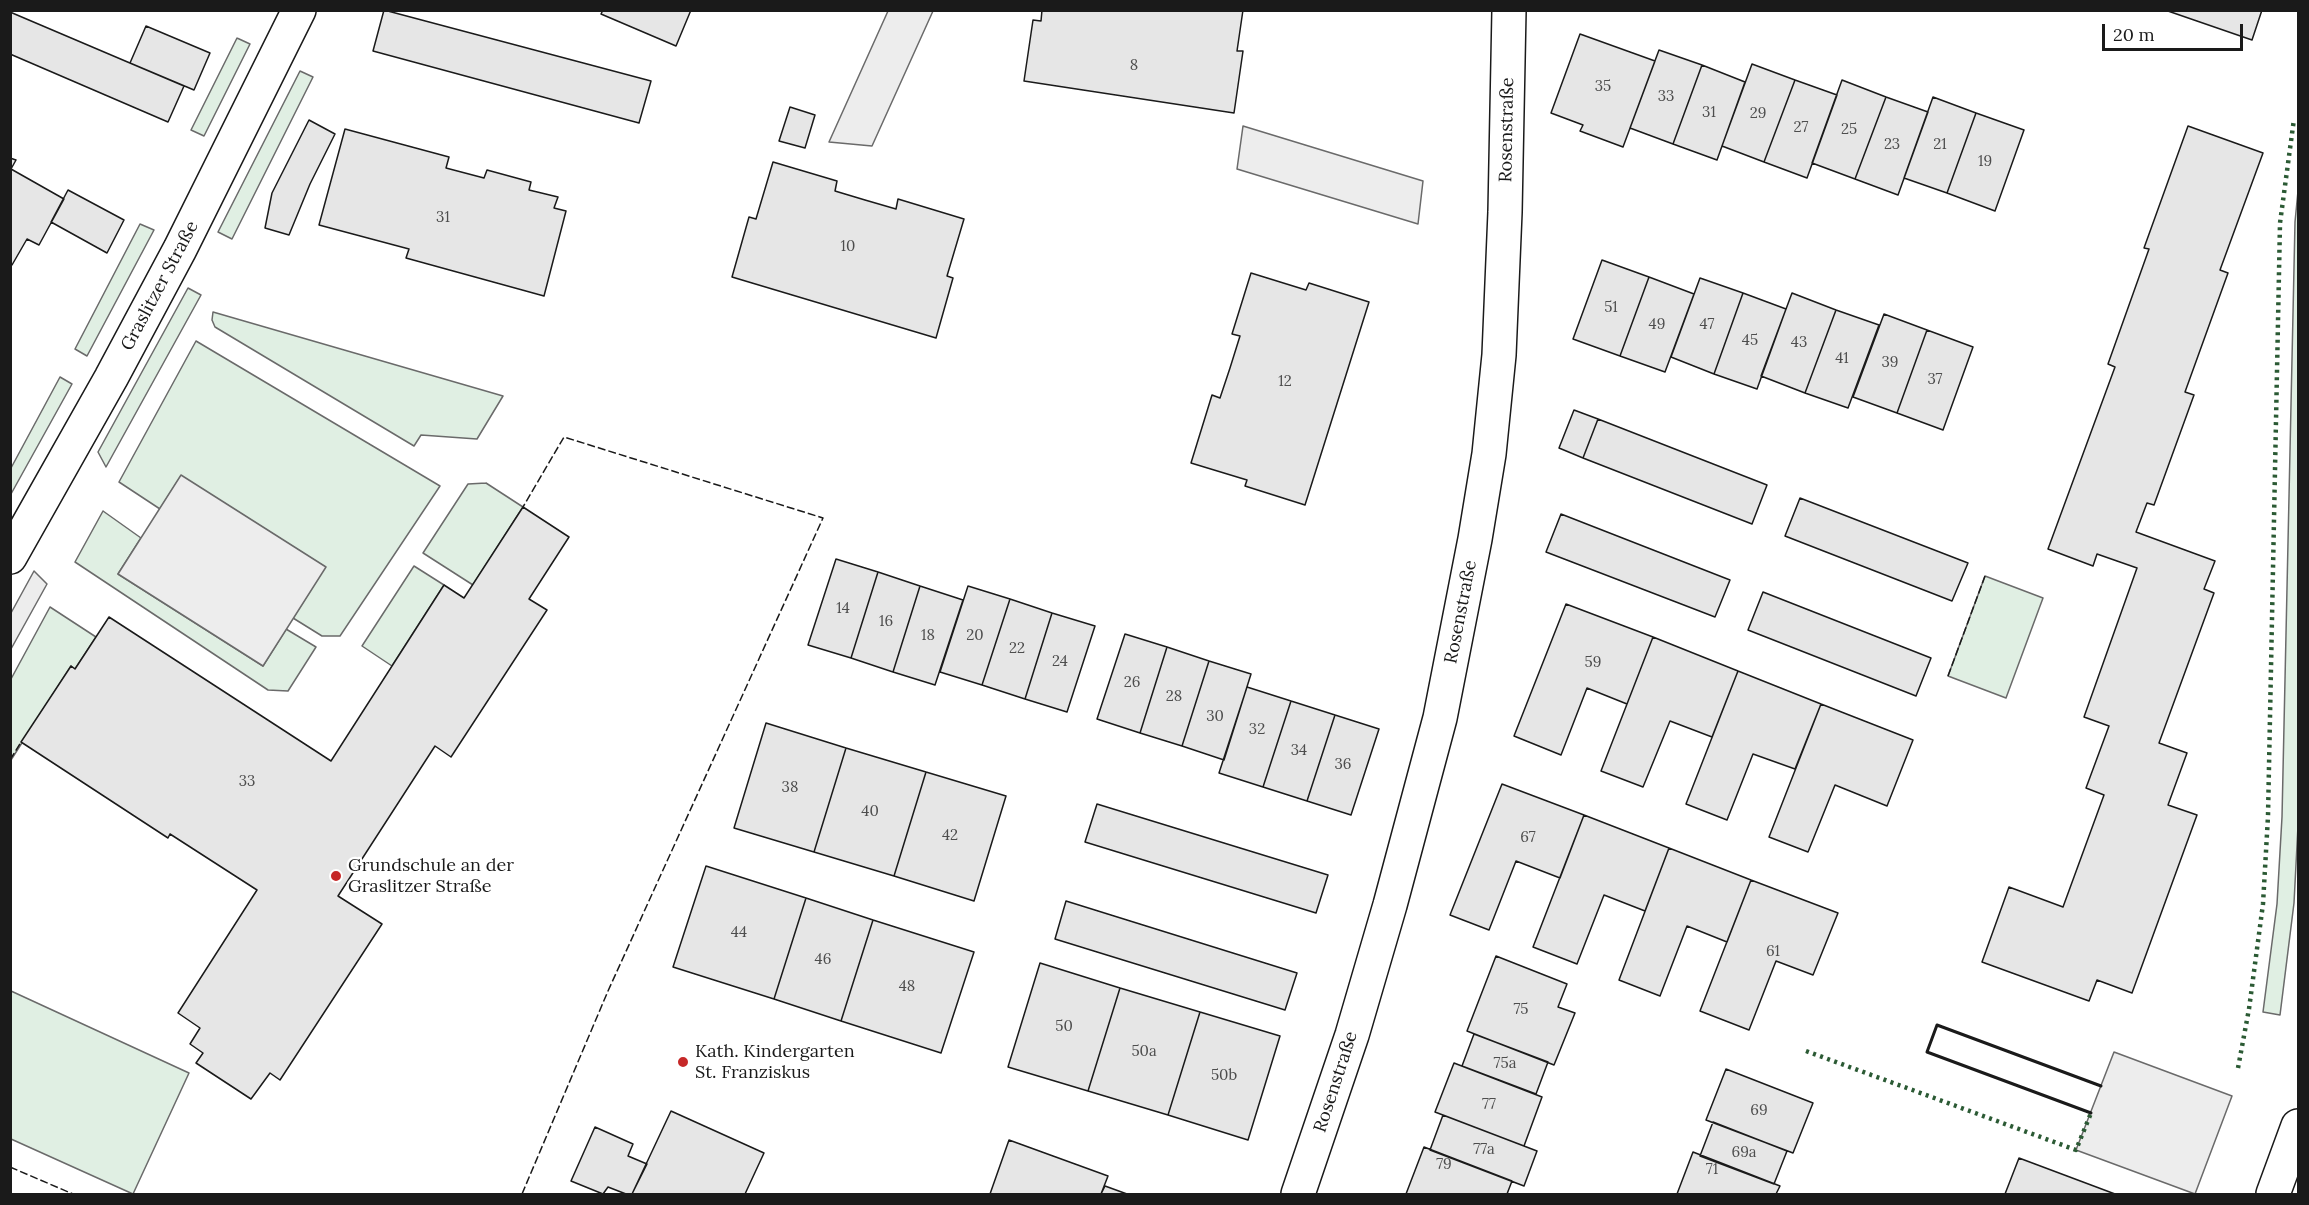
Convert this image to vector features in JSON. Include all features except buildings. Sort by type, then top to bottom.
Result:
[{"type":"street","name":"Graslitzer Straße","points":[[10,556],[164,279],[299,10]]},
{"type":"street","name":"Rosenstraße","points":[[1298,1194],[1352,1035],[1390,905],[1440,718],[1475,539],[1489,454],[1498,356],[1505,222],[1509,10]]},
{"type":"street","points":[[2273,1194],[2298,1126]]},
{"type":"green space","points":[[237,38],[250,44],[204,136],[191,130]]},
{"type":"green space","points":[[300,71],[313,77],[232,239],[218,232]]},
{"type":"green space","points":[[2298,191],[2298,826],[2294,903],[2280,1015],[2263,1012],[2277,904],[2282,817],[2295,222]]},
{"type":"green space","points":[[140,224],[154,230],[87,356],[75,349]]},
{"type":"green space","points":[[188,288],[201,295],[106,467],[98,452]]},
{"type":"green space","points":[[213,312],[503,396],[477,439],[421,435],[414,446],[215,327],[212,320]]},
{"type":"green space","points":[[196,341],[440,486],[340,636],[322,636],[293,618],[325,567],[181,476],[160,509],[119,482]]},
{"type":"green space","points":[[60,377],[72,384],[11,494],[11,468]]},
{"type":"green space","points":[[486,483],[523,507],[473,585],[423,553],[468,484]]},
{"type":"green space","points":[[103,511],[141,538],[118,574],[263,666],[286,629],[316,647],[288,691],[268,690],[75,562]]},
{"type":"green space","points":[[414,566],[444,585],[392,666],[362,646]]},
{"type":"green space","points":[[1985,576],[2043,598],[2006,698],[1948,676]]},
{"type":"green space","points":[[50,607],[96,637],[75,669],[71,666],[11,760],[11,679]]},
{"type":"green space","points":[[11,991],[189,1073],[133,1194],[11,1139]]},
{"type":"shaded area","points":[[888,11],[933,11],[872,146],[829,142]]},
{"type":"shaded area","points":[[1243,126],[1423,181],[1418,224],[1237,169]]},
{"type":"shaded area","points":[[181,475],[326,567],[263,666],[118,574]]},
{"type":"shaded area","points":[[34,571],[47,584],[11,649],[11,613]]},
{"type":"shaded area","points":[[2114,1052],[2232,1096],[2195,1194],[2076,1150]]},
{"type":"hedge","points":[[2238,1068],[2249,1009],[2263,904],[2268,816],[2280,223],[2294,119]]},
{"type":"hedge","points":[[1806,1051],[2076,1150],[2091,1113]]},
{"type":"fence","points":[[522,1194],[608,991],[823,518],[564,437],[523,507]]},
{"type":"fence","points":[[1948,676],[1985,576]]},
{"type":"fence","points":[[10,760],[21,742]]},
{"type":"fence","points":[[10,1167],[73,1194]]},
{"type":"wall","points":[[2091,1113],[1927,1052],[1937,1025],[2101,1086]]},
{"type":"place","name":"Grundschule an der Graslitzer Straße","points":[[336,876]]},
{"type":"place","name":"Kath. Kindergarten St. Franziskus","points":[[683,1062]]}]
